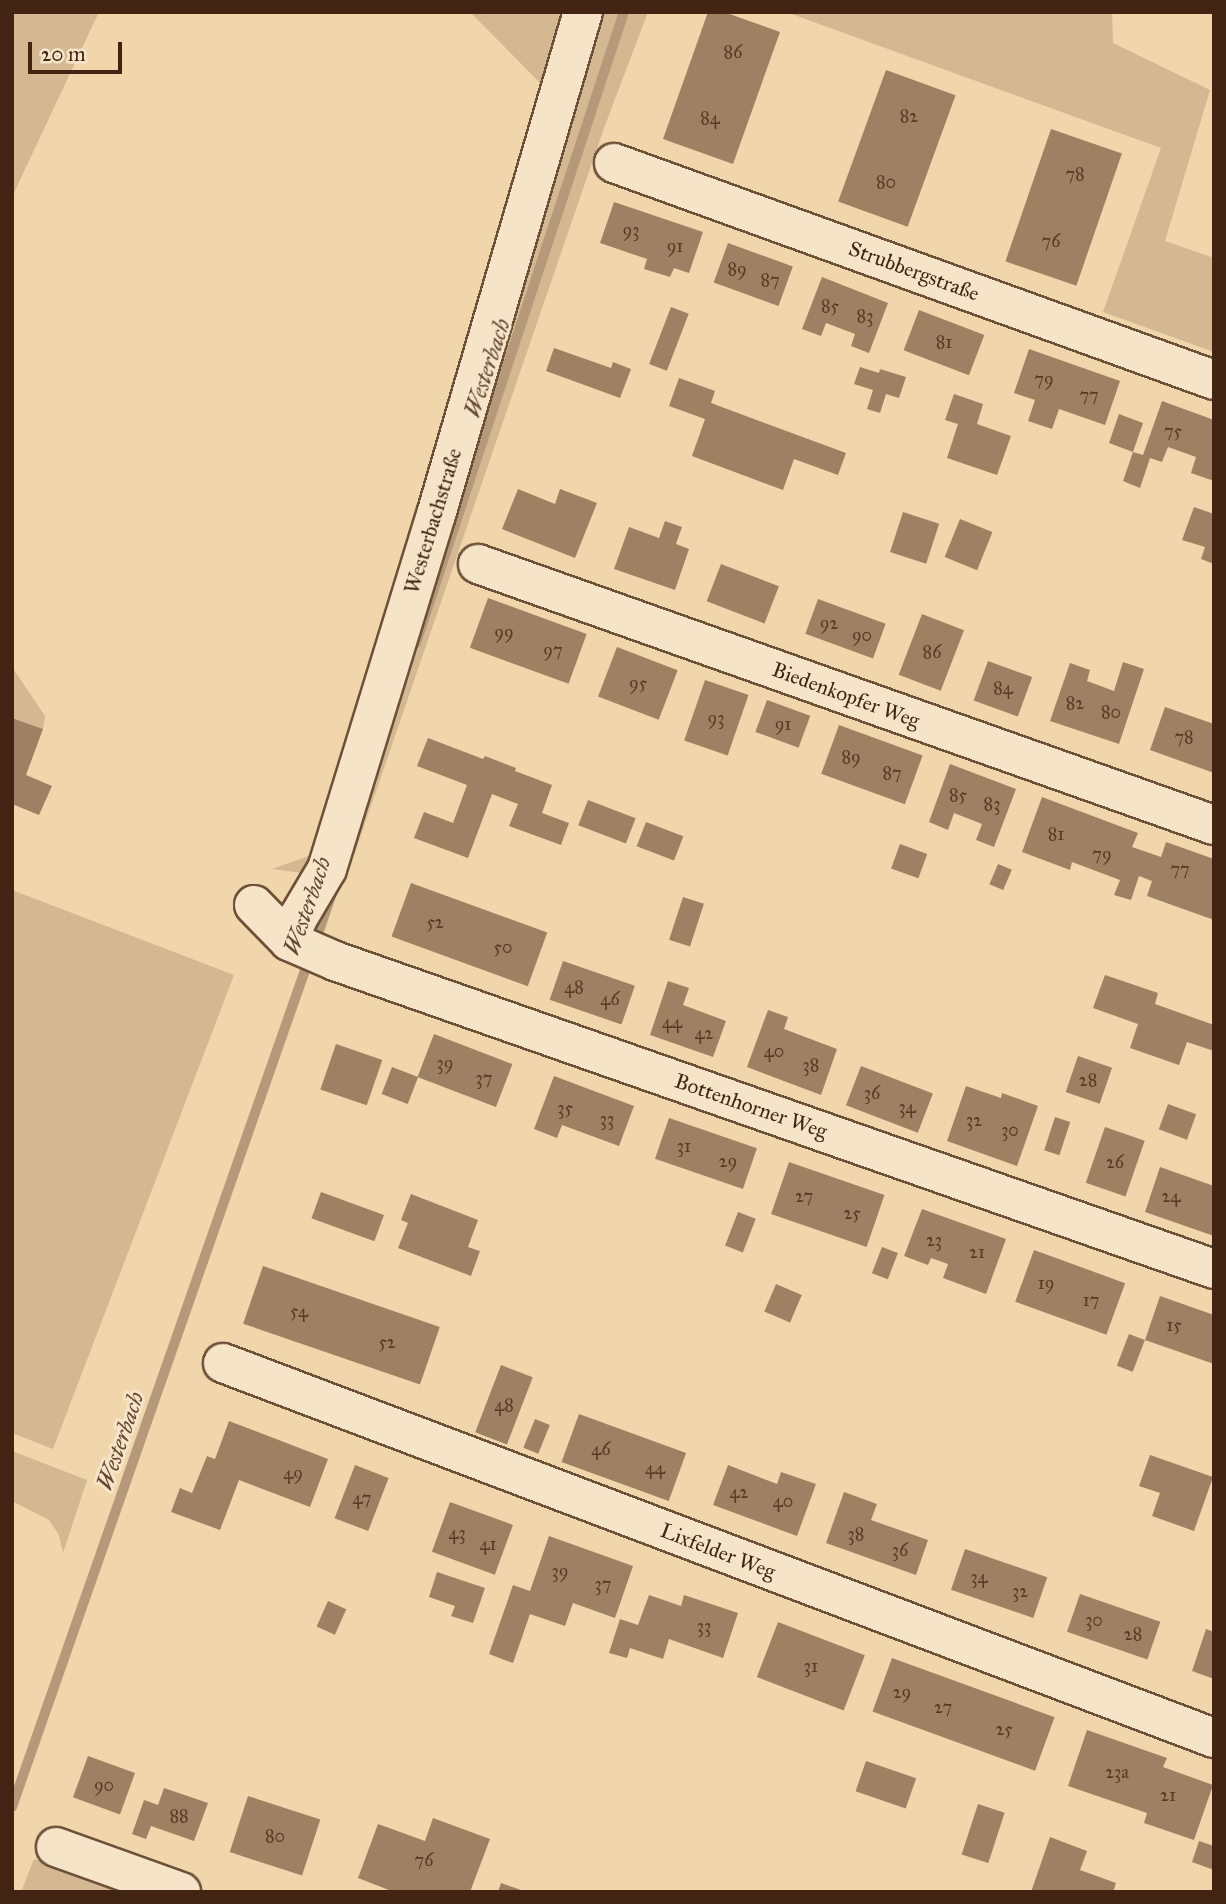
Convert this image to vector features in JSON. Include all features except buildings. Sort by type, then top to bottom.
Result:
[{"type":"street","name":"Westerbachstraße","points":[[294,943],[298,918],[327,869],[436,515],[583,12]]},
{"type":"street","name":"Strubbergstraße","points":[[614,163],[1214,380]]},
{"type":"street","name":"Biedenkopfer Weg","points":[[478,564],[1214,825]]},
{"type":"street","points":[[254,905],[294,943]]},
{"type":"street","name":"Bottenhorner Weg","points":[[294,943],[335,961],[1214,1269]]},
{"type":"street","name":"Lixfelder Weg","points":[[223,1363],[1214,1738]]},
{"type":"street","points":[[57,1847],[181,1892]]},
{"type":"shaded area","points":[[12,12],[99,12],[12,197]]},
{"type":"shaded area","points":[[470,12],[648,12],[604,128],[351,864],[303,873],[272,869],[320,852],[546,89]]},
{"type":"shaded area","points":[[786,12],[1112,12],[1113,43],[1210,90],[1165,241],[1214,258],[1214,352],[1103,312],[1161,148]]},
{"type":"shaded area","points":[[12,667],[45,716],[43,729],[12,718]]},
{"type":"shaded area","points":[[12,890],[234,975],[53,1449],[12,1433]]},
{"type":"shaded area","points":[[12,1451],[87,1480],[63,1553],[59,1535],[49,1520],[12,1501]]},
{"type":"shaded area","points":[[34,1859],[126,1892],[21,1892]]},
{"type":"waterway","name":"Westerbach","points":[[416,643],[624,12]]},
{"type":"waterway","name":"Westerbach","points":[[314,945],[332,893]]},
{"type":"waterway","name":"Westerbach","points":[[12,1807],[309,959]]}]
